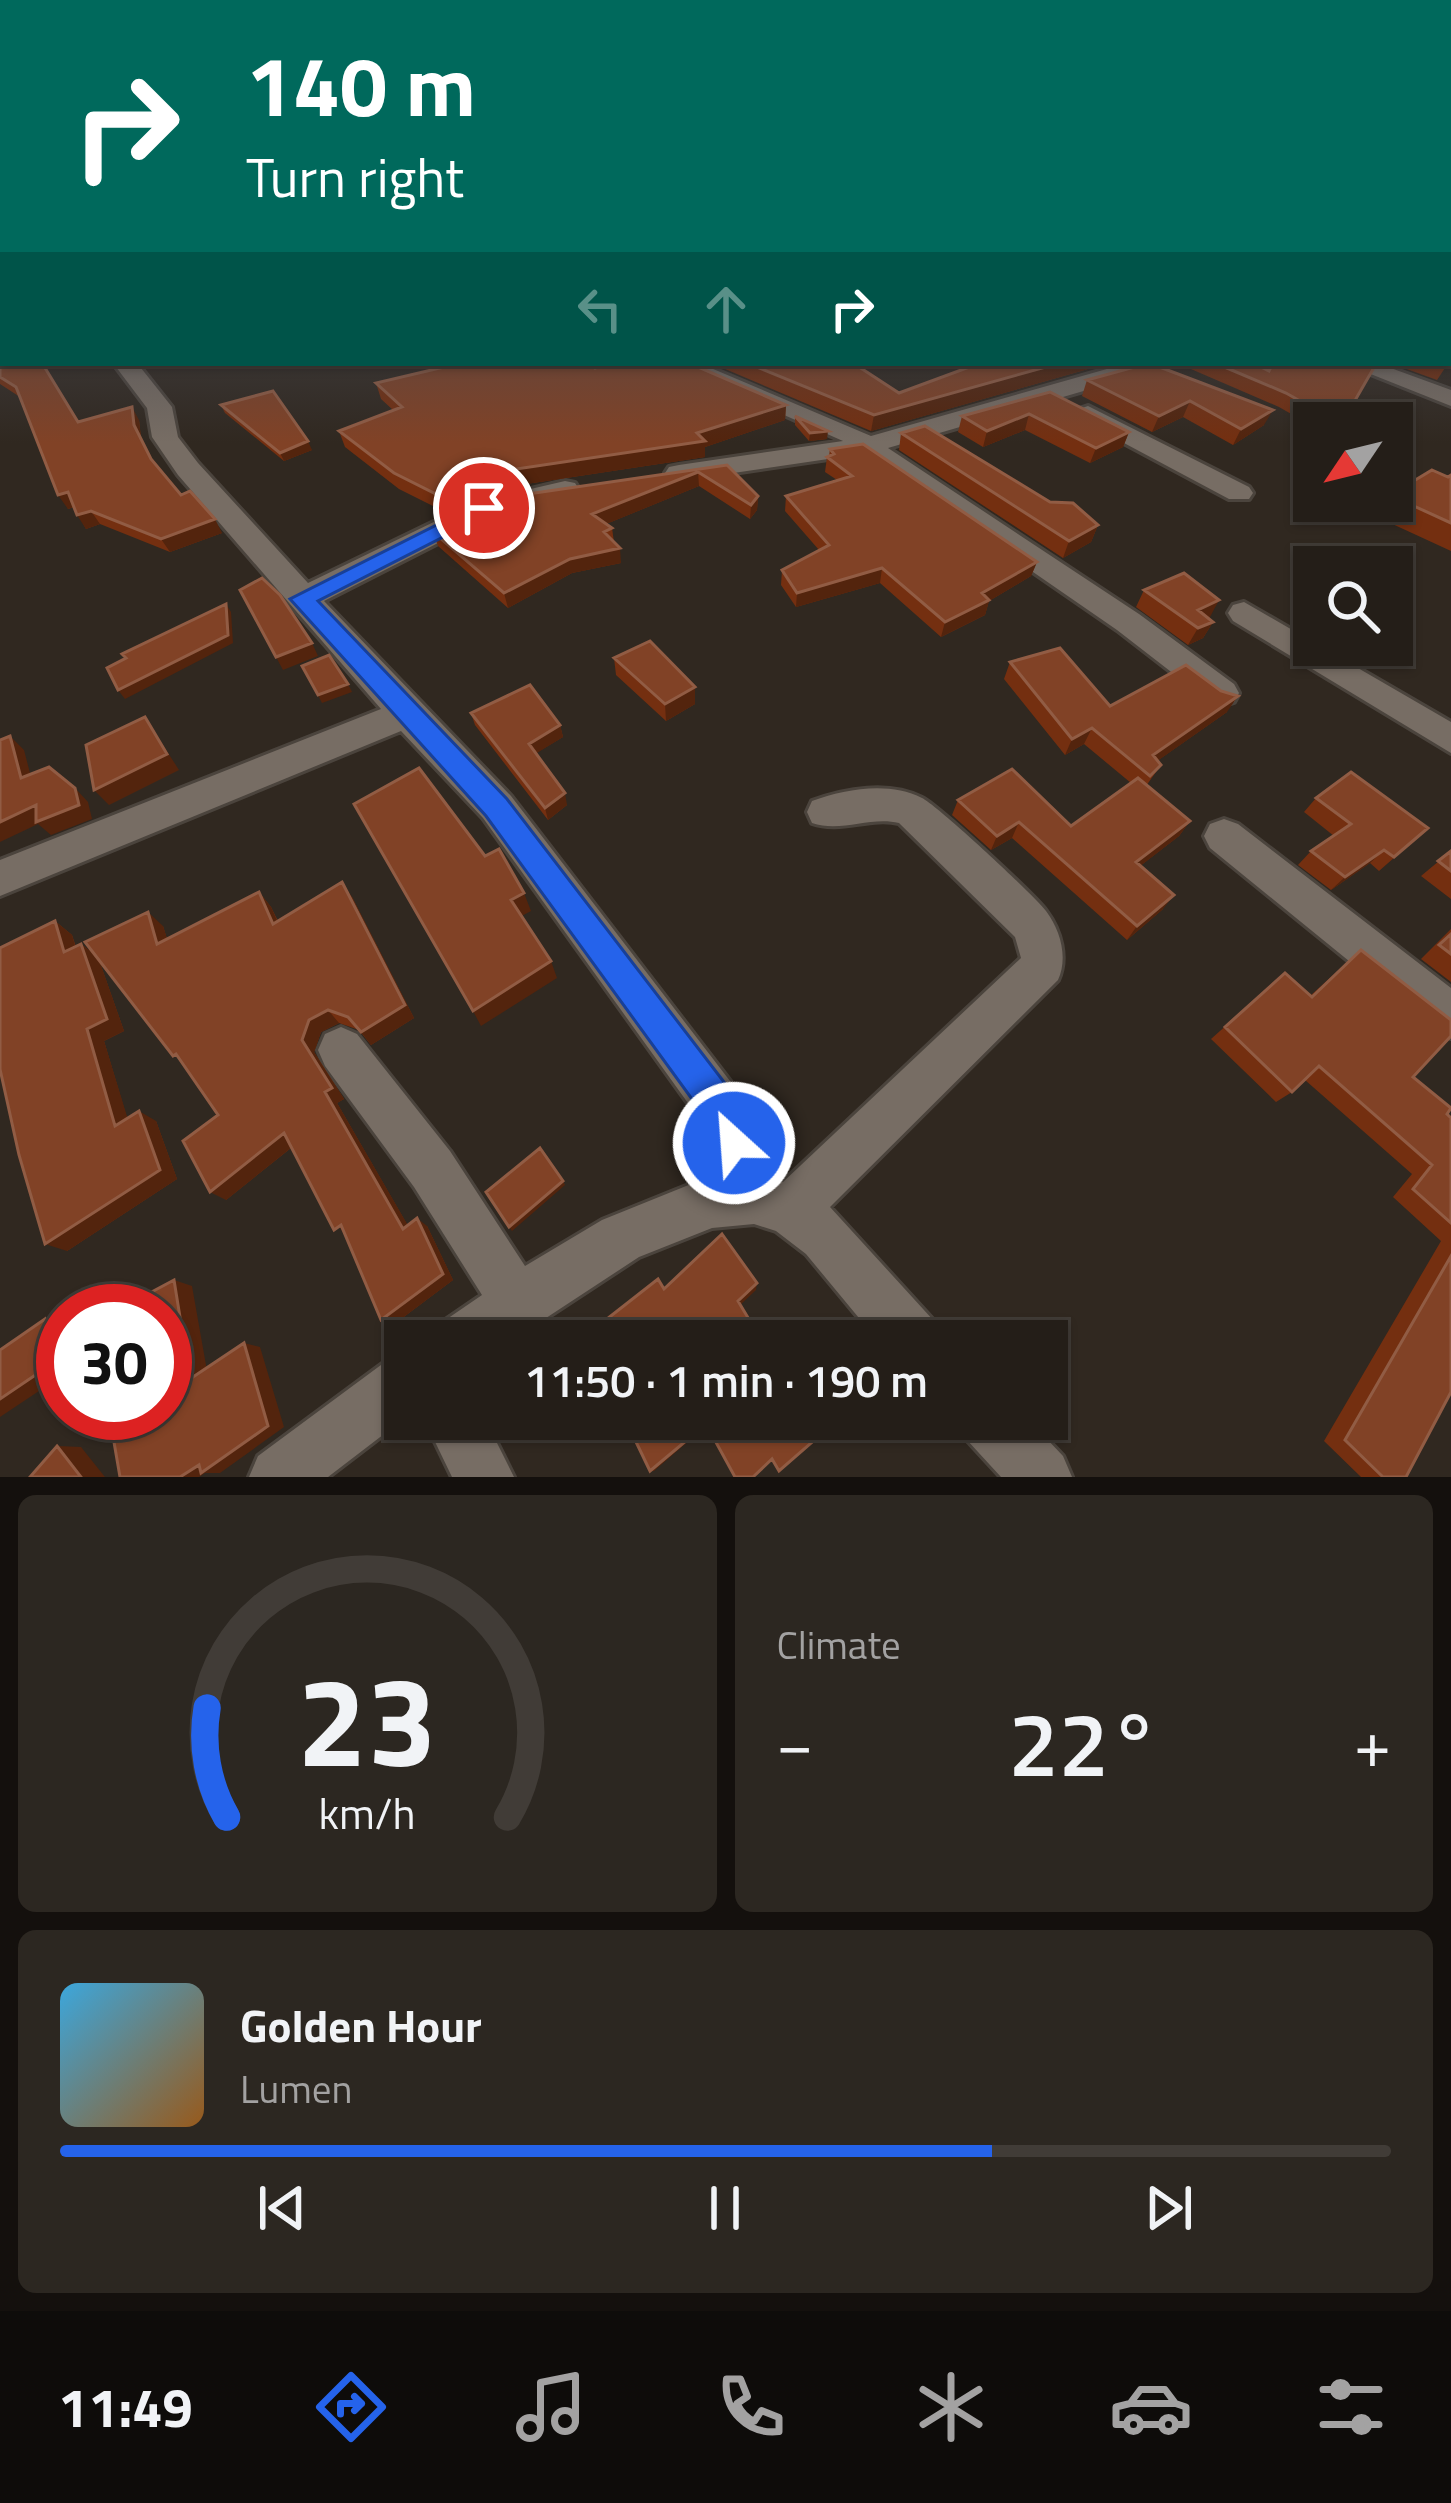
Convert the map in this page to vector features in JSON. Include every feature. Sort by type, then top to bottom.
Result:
[{"type":"street","points":[[127,366],[159,407],[173,450],[406,714],[496,807],[724,1112],[734,1143],[723,1196]]},
{"type":"street","points":[[686,366],[841,428],[1128,622],[1225,695]]},
{"type":"street","points":[[1363,366],[1451,399]]},
{"type":"street","points":[[646,478],[865,446],[1151,367]]},
{"type":"street","points":[[1048,393],[1239,493]]},
{"type":"street","points":[[928,430],[965,452]]},
{"type":"street","points":[[302,599],[484,508],[517,497],[583,487]]},
{"type":"street","points":[[1244,613],[1451,739]]},
{"type":"street","points":[[0,878],[406,714]]},
{"type":"street","points":[[790,1210],[1042,966],[1031,924],[911,810],[881,802],[826,812]]},
{"type":"street","points":[[1224,836],[1451,1016]]},
{"type":"street","points":[[340,1050],[433,1169],[518,1303]]},
{"type":"street","points":[[494,1320],[619,1240],[723,1196],[762,1197],[790,1210],[824,1236],[896,1320]]},
{"type":"street","points":[[279,1477],[384,1398]]},
{"type":"street","points":[[464,1440],[484,1477]]},
{"type":"street","points":[[1008,1440],[1042,1477]]},
{"type":"building","points":[[0,366],[44,366],[78,422],[132,407],[134,425],[151,459],[181,495],[190,491],[215,519],[161,539],[91,511],[77,515],[68,492],[58,495],[16,387],[0,377]]},
{"type":"building","points":[[448,366],[696,366],[786,405],[697,433],[705,441],[503,471],[438,495],[394,473],[339,431],[402,407],[376,383]]},
{"type":"building","points":[[754,366],[858,366],[899,393],[972,366],[1049,366],[874,415]]},
{"type":"building","points":[[1138,366],[1157,366],[1273,410],[1241,429],[1190,401],[1159,416],[1087,380]]},
{"type":"building","points":[[1222,366],[1259,366],[1269,371],[1272,366],[1375,366],[1354,402],[1302,402]]},
{"type":"building","points":[[273,391],[308,441],[280,453],[221,405]]},
{"type":"building","points":[[1050,392],[1129,432],[1096,448],[1029,414],[987,431],[962,416]]},
{"type":"building","points":[[795,416],[828,431],[810,433]]},
{"type":"building","points":[[925,426],[1050,502],[1073,503],[1098,525],[1069,541],[901,433]]},
{"type":"building","points":[[863,444],[1037,562],[982,593],[989,600],[945,622],[882,568],[797,593],[782,570],[829,545],[786,496],[852,476],[827,457],[834,454],[830,449]]},
{"type":"building","points":[[727,465],[758,496],[751,505],[698,472],[592,514],[612,528],[604,532],[620,548],[570,559],[504,593],[433,532],[521,495]]},
{"type":"building","points":[[1432,470],[1451,475],[1451,523],[1413,506],[1413,481]]},
{"type":"building","points":[[1184,573],[1219,600],[1198,610],[1213,622],[1198,628],[1144,590]]},
{"type":"building","points":[[262,578],[280,595],[312,643],[276,657],[240,590]]},
{"type":"building","points":[[226,604],[228,635],[118,690],[107,668],[126,658],[122,654]]},
{"type":"building","points":[[650,641],[695,687],[665,704],[614,658]]},
{"type":"building","points":[[1060,648],[1110,706],[1186,665],[1221,691],[1238,696],[1153,755],[1161,765],[1150,776],[1092,728],[1072,739],[1010,662]]},
{"type":"building","points":[[329,655],[348,684],[318,695],[302,666]]},
{"type":"building","points":[[530,685],[560,725],[529,744],[565,793],[545,808],[471,713]]},
{"type":"building","points":[[145,717],[167,754],[94,790],[86,745]]},
{"type":"building","points":[[10,736],[21,778],[49,767],[75,788],[79,805],[36,822],[36,805],[0,822],[0,740]]},
{"type":"building","points":[[419,768],[485,856],[499,849],[524,893],[511,900],[551,961],[473,1011],[354,804]]},
{"type":"building","points":[[1012,769],[1071,826],[1138,778],[1190,821],[1136,862],[1174,895],[1137,926],[1019,822],[997,836],[958,800]]},
{"type":"building","points":[[1351,772],[1428,828],[1394,857],[1384,850],[1345,877],[1311,851],[1351,824],[1316,798]]},
{"type":"building","points":[[1451,851],[1451,871],[1438,861]]},
{"type":"building","points":[[342,882],[405,1005],[361,1032],[348,1017],[328,1010],[309,1020],[302,1040],[332,1088],[325,1092],[403,1229],[417,1218],[443,1274],[381,1320],[341,1225],[334,1230],[284,1133],[210,1192],[183,1141],[218,1115],[176,1054],[85,942],[148,912],[157,944],[259,892],[273,924]]},
{"type":"building","points":[[55,921],[64,952],[81,944],[107,1019],[87,1029],[115,1126],[139,1111],[160,1170],[45,1244],[0,1069],[0,948]]},
{"type":"building","points":[[1451,934],[1451,954],[1439,945]]},
{"type":"building","points":[[1361,950],[1451,1020],[1451,1036],[1413,1077],[1451,1108],[1447,1114],[1451,1118],[1451,1223],[1413,1189],[1432,1165],[1319,1066],[1292,1092],[1225,1027],[1285,973],[1312,997]]},
{"type":"building","points":[[540,1148],[563,1181],[509,1227],[486,1192]]},
{"type":"building","points":[[722,1234],[757,1283],[738,1301],[749,1320],[606,1320],[658,1279],[664,1289]]},
{"type":"building","points":[[1451,1256],[1451,1392],[1406,1477],[1383,1477],[1345,1440]]},
{"type":"building","points":[[36,1325],[36,1375],[0,1399],[0,1350]]},
{"type":"building","points":[[244,1343],[268,1426],[201,1473],[199,1465],[180,1477],[120,1477],[114,1440],[192,1440],[192,1378]]},
{"type":"building","points":[[635,1440],[687,1440],[650,1471]]},
{"type":"building","points":[[715,1440],[815,1440],[779,1471],[772,1459],[753,1477],[735,1477]]},
{"type":"building","points":[[57,1446],[81,1477],[30,1477]]},
{"type":"route","points":[[484,508],[302,599],[496,807],[724,1112],[734,1143]]}]
